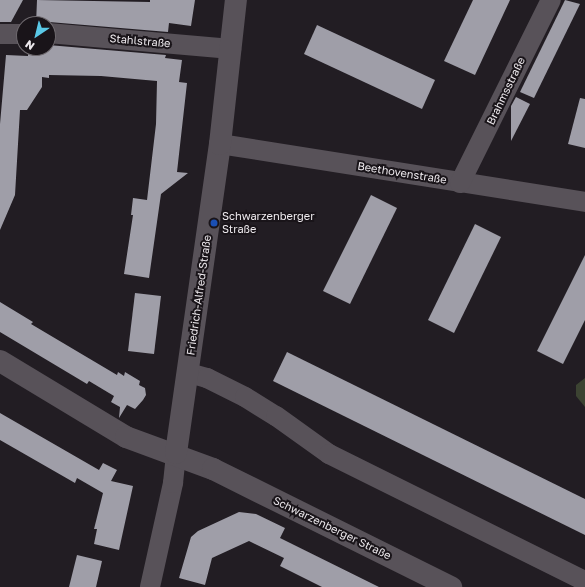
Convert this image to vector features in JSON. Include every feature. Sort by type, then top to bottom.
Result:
[{"type":"main road","name":"Friedrich-Alfred-Straße","points":[[176,453],[189,373],[220,144],[236,0]]},
{"type":"main road","name":"Schwarzenberger Straße","points":[[0,362],[126,436],[176,453],[451,587]]},
{"type":"street","name":"Brahmsstraße","points":[[460,183],[551,0]]},
{"type":"street","points":[[0,34],[16,34]]},
{"type":"street","name":"Stahlstraße","points":[[56,35],[231,48]]},
{"type":"street","name":"Beethovenstraße","points":[[220,144],[585,202]]},
{"type":"street","points":[[189,373],[207,378],[251,401],[276,416],[329,454],[585,581]]},
{"type":"street","name":"Friedrich-Alfred-Straße","points":[[150,587],[173,483],[176,453]]},
{"type":"green space","points":[[585,378],[585,407],[576,396],[576,385]]},
{"type":"building","points":[[0,0],[23,0],[11,22],[0,22]]},
{"type":"building","points":[[37,0],[150,2],[150,0],[195,0],[191,26],[169,23],[168,32],[56,23],[56,16],[36,16]]},
{"type":"building","points":[[473,0],[510,0],[475,75],[444,61]]},
{"type":"building","points":[[565,0],[580,4],[534,98],[520,92]]},
{"type":"building","points":[[317,25],[435,80],[422,109],[304,54]]},
{"type":"building","points":[[56,46],[166,55],[165,58],[182,60],[179,82],[187,83],[177,172],[188,173],[161,194],[149,278],[124,274],[133,215],[131,215],[133,198],[147,200],[156,124],[157,81],[101,76],[49,75],[49,78],[42,77],[42,87],[27,110],[20,110],[15,195],[0,230],[0,124],[6,55],[56,56]]},
{"type":"building","points":[[516,97],[530,104],[511,141],[511,106]]},
{"type":"building","points":[[580,98],[585,99],[585,148],[568,144]]},
{"type":"building","points":[[371,195],[397,208],[350,304],[323,291]]},
{"type":"building","points":[[475,224],[501,237],[454,333],[428,320]]},
{"type":"building","points":[[585,255],[585,320],[563,364],[537,351]]},
{"type":"building","points":[[135,293],[161,296],[154,354],[128,351]]},
{"type":"building","points":[[0,302],[33,322],[31,324],[117,375],[118,372],[124,376],[125,372],[140,381],[139,385],[145,388],[146,395],[143,400],[135,409],[127,405],[119,418],[120,407],[111,402],[114,396],[89,381],[87,384],[0,332]]},
{"type":"building","points":[[287,352],[585,499],[585,535],[273,381]]},
{"type":"building","points":[[0,413],[99,470],[103,463],[117,470],[111,481],[133,486],[119,550],[94,544],[97,529],[94,529],[103,493],[77,478],[75,483],[0,440]]},
{"type":"building","points":[[239,512],[256,514],[285,528],[280,538],[379,587],[322,587],[280,566],[284,558],[249,541],[212,558],[205,585],[179,578],[191,537],[198,531]]},
{"type":"building","points":[[77,555],[102,561],[96,587],[69,587]]},
{"type":"place","name":"Schwarzenberger Straße","points":[[214,223]]}]
